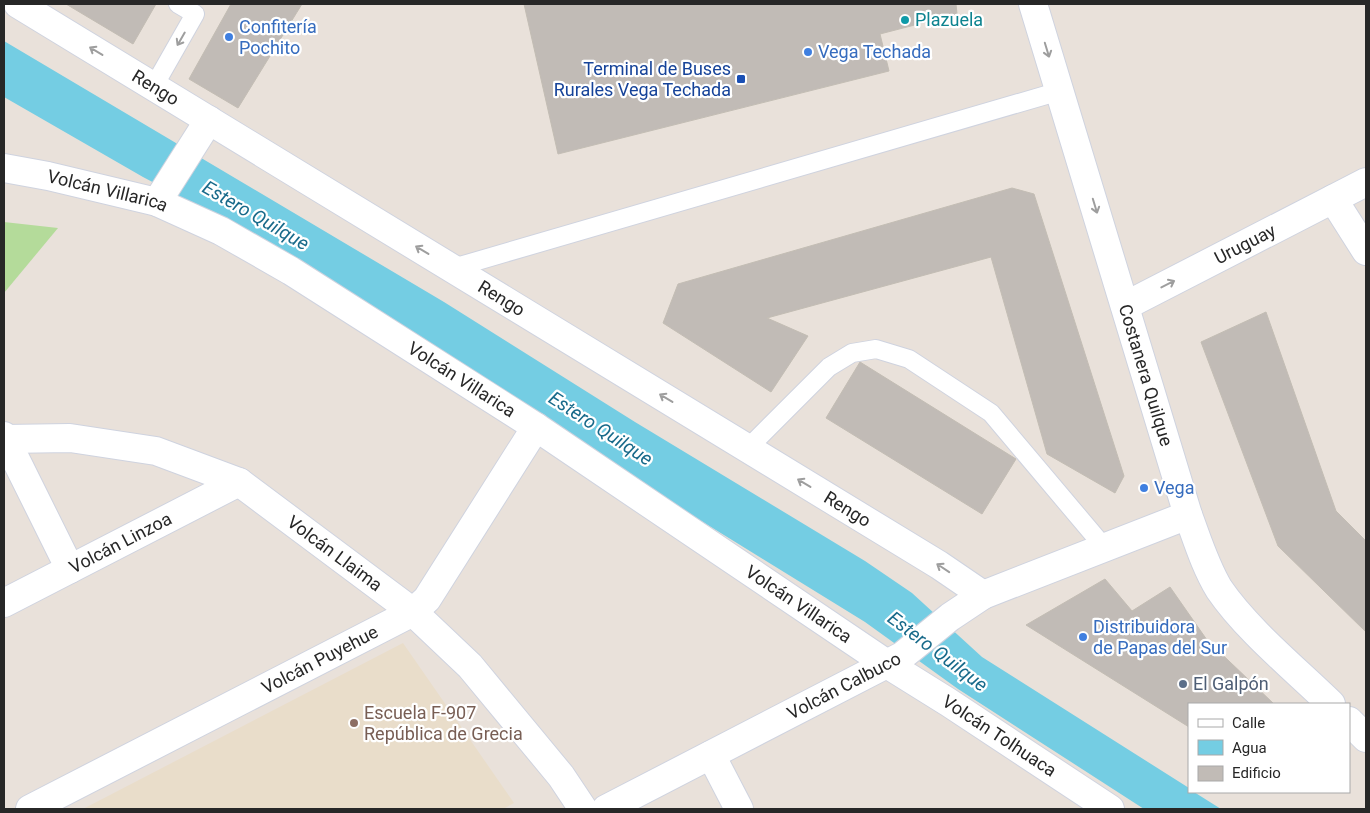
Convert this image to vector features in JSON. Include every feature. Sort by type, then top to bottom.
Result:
[{"type":"street","name":"Rengo","points":[[18,4],[748,448],[939,565],[983,595]]},
{"type":"street","name":"Costanera Quilque","points":[[1037,5],[1060,91],[1188,514],[1203,556],[1219,588],[1261,637],[1330,703]]},
{"type":"street","points":[[160,197],[209,120]]},
{"type":"street","name":"Volcán Villarica","points":[[4,168],[160,197],[291,271],[536,427],[894,660]]},
{"type":"street","name":"Uruguay","points":[[1125,306],[1366,182]]},
{"type":"street","points":[[1333,199],[1366,251]]},
{"type":"street","name":"Volcán Puyehue","points":[[30,809],[413,612],[427,599],[536,427]]},
{"type":"street","points":[[4,438],[70,569]]},
{"type":"street","name":"Volcán Llaima","points":[[4,438],[70,438],[156,451],[238,482],[413,612],[470,666],[561,776],[582,809]]},
{"type":"street","name":"Volcán Linzoa","points":[[4,603],[238,482]]},
{"type":"street","name":"Volcán Calbuco","points":[[606,809],[894,660],[950,617],[983,595],[1188,514]]},
{"type":"street","name":"Volcán Tolhuaca","points":[[894,660],[948,702],[1110,809]]},
{"type":"street","points":[[1350,722],[1366,738]]},
{"type":"street","points":[[711,755],[739,809]]},
{"type":"lane","points":[[154,86],[195,14],[178,4]]},
{"type":"lane","points":[[453,268],[1060,91]]},
{"type":"lane","points":[[748,448],[829,367],[852,353],[876,349],[909,359],[991,413],[1104,547]]},
{"type":"shaded area","name":"Escuela F-907 República de Grecia","points":[[403,643],[514,803],[503,809],[83,809]]},
{"type":"green space","points":[[4,222],[58,228],[4,293]]},
{"type":"water","name":"Estero Quilque","points":[[4,41],[444,302],[635,422],[865,561],[912,593],[982,657],[1188,787],[1188,793],[1196,793],[1221,809],[1144,809],[958,689],[865,622],[664,498],[247,232],[143,177],[4,97]]},
{"type":"building","points":[[66,4],[156,4],[133,44]]},
{"type":"building","points":[[231,4],[302,4],[238,108],[189,79]]},
{"type":"building","points":[[524,4],[956,4],[957,14],[880,34],[889,71],[558,154]]},
{"type":"building","points":[[1012,188],[1034,194],[1124,476],[1115,493],[1047,454],[991,257],[767,318],[808,336],[771,392],[663,323],[678,284]]},
{"type":"building","points":[[1266,312],[1336,511],[1366,541],[1366,632],[1278,546],[1201,342]]},
{"type":"building","points":[[860,362],[1016,459],[982,514],[826,418]]},
{"type":"building","points":[[1105,579],[1132,611],[1170,587],[1207,640],[1273,703],[1188,703],[1188,726],[1026,625]]},
{"type":"place","name":"Plazuela","points":[[905,20]]},
{"type":"place","name":"Confitería Pochito","points":[[229,37]]},
{"type":"place","name":"Vega Techada","points":[[808,52]]},
{"type":"place","name":"Terminal de Buses Rurales Vega Techada","points":[[741,79]]},
{"type":"place","name":"Vega","points":[[1144,488]]},
{"type":"place","name":"Distribuidora de Papas del Sur","points":[[1083,637]]},
{"type":"place","name":"El Galpón","points":[[1183,684]]},
{"type":"place","name":"Escuela F-907 República de Grecia","points":[[354,723]]}]
